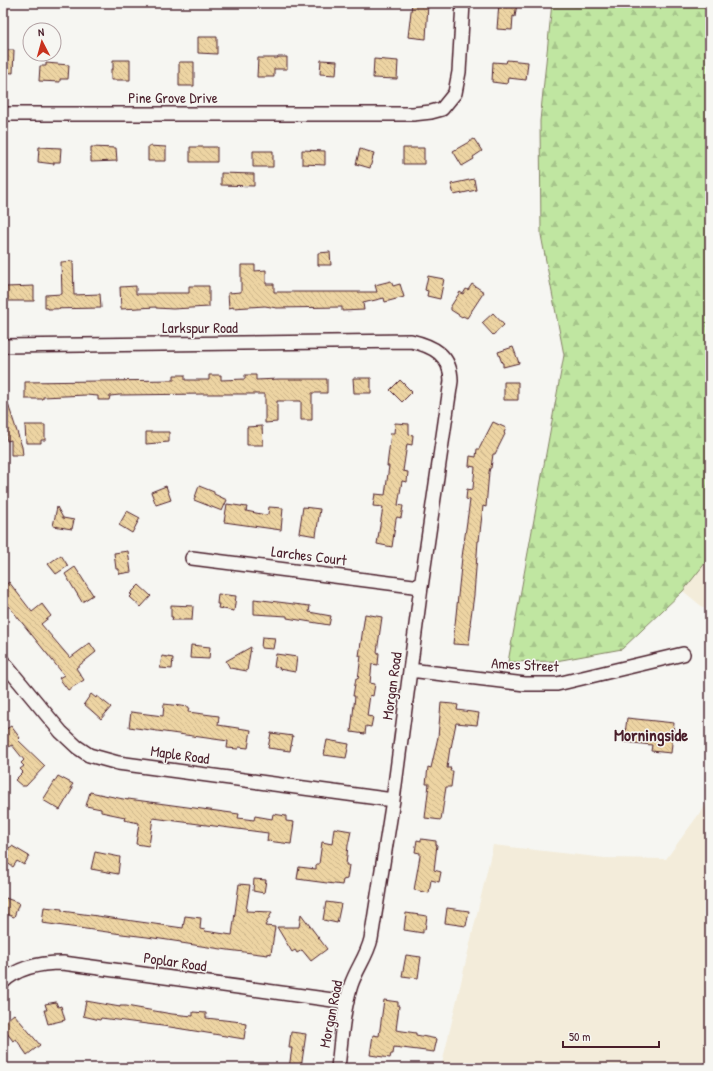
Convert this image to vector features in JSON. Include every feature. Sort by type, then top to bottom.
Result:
[{"type":"street","name":"Pine Grove Drive","points":[[3,114],[413,114],[432,112],[442,109],[455,92],[458,79],[463,3]]},
{"type":"street","name":"Larkspur Road","points":[[3,346],[293,344],[397,341]]},
{"type":"street","name":"Morgan Road","points":[[338,1068],[347,1002],[351,985],[368,951],[371,939],[393,800],[451,375],[450,367],[439,352],[422,344],[411,341],[397,341]]},
{"type":"street","name":"Larches Court","points":[[192,558],[421,586]]},
{"type":"street","name":"Ames Street","points":[[410,670],[525,684],[558,684],[683,654]]},
{"type":"street","name":"Maple Road","points":[[3,662],[9,674],[61,732],[77,747],[89,755],[118,763],[178,772],[393,800]]},
{"type":"street","name":"Poplar Road","points":[[4,980],[21,970],[39,965],[63,963],[347,1002]]},
{"type":"shaded area","points":[[710,557],[710,613],[683,591]]},
{"type":"shaded area","points":[[710,799],[710,1068],[441,1068],[493,845],[605,858],[666,859]]},
{"type":"green space","points":[[552,3],[710,3],[710,557],[683,591],[622,649],[556,661],[508,662],[564,355],[541,235],[540,121]]},
{"type":"building","points":[[412,3],[428,3],[426,39],[408,37]]},
{"type":"building","points":[[499,3],[517,3],[515,17],[513,16],[512,30],[497,29]]},
{"type":"building","points":[[198,37],[217,37],[217,54],[198,53]]},
{"type":"building","points":[[3,50],[14,50],[13,73],[3,72]]},
{"type":"building","points":[[287,57],[287,69],[274,69],[274,77],[257,77],[258,58]]},
{"type":"building","points":[[374,59],[398,61],[397,79],[373,78]]},
{"type":"building","points":[[113,60],[130,60],[130,80],[111,80]]},
{"type":"building","points":[[321,60],[337,61],[336,75],[320,74]]},
{"type":"building","points":[[507,60],[528,62],[526,80],[508,78],[507,84],[492,82],[493,62],[506,63]]},
{"type":"building","points":[[179,62],[194,62],[194,86],[179,86]]},
{"type":"building","points":[[46,63],[69,65],[68,79],[60,79],[60,82],[39,81],[40,66],[46,66]]},
{"type":"building","points":[[474,139],[482,151],[473,157],[474,159],[462,166],[453,151]]},
{"type":"building","points":[[148,146],[166,147],[166,161],[148,161]]},
{"type":"building","points":[[39,147],[61,148],[60,162],[54,162],[54,164],[38,162]]},
{"type":"building","points":[[91,147],[116,148],[117,161],[91,162]]},
{"type":"building","points":[[190,147],[217,147],[217,162],[190,162]]},
{"type":"building","points":[[403,148],[424,148],[424,164],[403,164]]},
{"type":"building","points":[[360,149],[374,153],[370,168],[356,164]]},
{"type":"building","points":[[302,150],[325,151],[325,165],[302,164]]},
{"type":"building","points":[[253,151],[273,151],[273,167],[253,167]]},
{"type":"building","points":[[221,173],[254,174],[254,186],[221,185]]},
{"type":"building","points":[[474,179],[476,190],[454,195],[451,184]]},
{"type":"building","points":[[330,252],[331,265],[318,265],[318,253]]},
{"type":"building","points":[[73,261],[74,295],[100,294],[101,308],[45,308],[45,295],[62,294],[61,262]]},
{"type":"building","points":[[241,265],[255,265],[255,271],[266,270],[266,284],[274,284],[274,292],[377,292],[375,285],[391,281],[393,286],[400,284],[404,297],[385,302],[384,298],[363,303],[364,310],[342,311],[342,307],[277,308],[265,306],[229,308],[228,293],[241,292]]},
{"type":"building","points":[[428,276],[444,279],[440,299],[427,296],[428,291],[425,290]]},
{"type":"building","points":[[472,284],[484,292],[467,318],[462,317],[451,310],[451,306],[460,292],[463,294]]},
{"type":"building","points":[[34,286],[34,301],[6,301],[6,287]]},
{"type":"building","points":[[136,286],[136,294],[155,294],[189,293],[189,286],[209,286],[209,307],[173,309],[156,307],[121,309],[120,287]]},
{"type":"building","points":[[493,313],[504,325],[493,335],[482,323]]},
{"type":"building","points":[[513,347],[519,363],[503,367],[503,363],[498,352]]},
{"type":"building","points":[[174,375],[185,375],[185,380],[209,380],[209,375],[221,375],[221,380],[245,379],[245,375],[256,375],[256,380],[327,379],[327,393],[312,393],[312,420],[301,420],[301,401],[277,401],[277,422],[265,423],[265,394],[120,395],[110,396],[109,400],[98,400],[98,396],[86,395],[25,399],[25,382],[174,380]]},
{"type":"building","points":[[353,378],[371,378],[371,393],[354,393]]},
{"type":"building","points":[[400,380],[412,392],[402,402],[390,390]]},
{"type":"building","points":[[504,382],[518,382],[518,400],[504,400]]},
{"type":"building","points":[[7,401],[22,447],[23,455],[11,455],[11,440],[7,441],[3,422],[3,402]]},
{"type":"building","points":[[493,422],[506,428],[505,434],[495,454],[493,454],[489,472],[486,507],[483,506],[478,541],[469,645],[453,644],[462,557],[470,500],[466,499],[467,489],[472,490],[473,488],[475,467],[469,466],[470,456],[476,457],[477,449],[479,449]]},
{"type":"building","points":[[395,423],[409,424],[409,434],[413,435],[412,445],[407,444],[403,471],[408,472],[407,482],[402,481],[398,505],[403,506],[401,518],[397,517],[396,519],[392,547],[377,544],[383,507],[373,506],[375,494],[385,495],[391,433],[394,433]]},
{"type":"building","points":[[25,425],[45,425],[45,440],[41,440],[41,443],[26,443]]},
{"type":"building","points":[[262,426],[263,445],[247,445],[247,427]]},
{"type":"building","points":[[146,432],[169,432],[169,442],[146,444]]},
{"type":"building","points":[[166,486],[171,500],[156,505],[151,492]]},
{"type":"building","points":[[199,486],[214,492],[214,494],[227,500],[222,511],[194,500]]},
{"type":"building","points":[[227,504],[247,507],[246,511],[266,515],[268,514],[269,507],[283,508],[281,530],[224,522]]},
{"type":"building","points":[[57,507],[63,518],[74,520],[72,529],[53,526]]},
{"type":"building","points":[[303,507],[320,509],[316,536],[299,533]]},
{"type":"building","points":[[127,511],[140,518],[132,533],[119,525]]},
{"type":"building","points":[[128,551],[131,572],[119,574],[119,569],[116,569],[114,553]]},
{"type":"building","points":[[61,555],[68,566],[56,574],[48,564]]},
{"type":"building","points":[[75,567],[93,595],[82,602],[65,574]]},
{"type":"building","points":[[9,582],[32,612],[42,604],[51,616],[41,624],[70,658],[90,643],[96,652],[76,668],[84,680],[68,690],[59,678],[64,675],[3,599],[3,587]]},
{"type":"building","points":[[139,585],[151,596],[141,607],[130,597],[132,595],[130,594]]},
{"type":"building","points":[[218,594],[236,596],[234,611],[218,608]]},
{"type":"building","points":[[254,599],[310,606],[309,612],[331,616],[329,625],[287,618],[287,616],[254,614]]},
{"type":"building","points":[[171,605],[193,606],[192,620],[172,620]]},
{"type":"building","points":[[365,614],[382,617],[377,652],[379,653],[378,665],[372,664],[370,683],[375,684],[373,696],[370,695],[367,716],[373,717],[371,727],[366,726],[365,734],[351,732],[355,696],[353,696],[356,678],[358,679],[361,656],[359,656]]},
{"type":"building","points":[[262,637],[275,638],[273,649],[261,648]]},
{"type":"building","points":[[191,645],[210,647],[209,659],[190,658]]},
{"type":"building","points":[[251,647],[247,671],[230,668],[226,661]]},
{"type":"building","points":[[276,654],[297,657],[295,672],[274,667]]},
{"type":"building","points":[[162,656],[173,658],[172,669],[160,668]]},
{"type":"building","points":[[91,694],[96,698],[97,696],[111,707],[101,719],[84,704]]},
{"type":"building","points":[[441,703],[458,705],[457,710],[479,713],[477,725],[456,723],[447,768],[451,768],[450,771],[453,771],[451,787],[446,787],[441,820],[425,818],[429,784],[426,784],[428,767],[431,768],[438,737]]},
{"type":"building","points":[[164,704],[189,707],[188,712],[219,716],[218,725],[251,730],[248,748],[227,748],[228,741],[129,727],[131,712],[163,716]]},
{"type":"building","points":[[627,718],[674,723],[671,753],[651,751],[652,745],[624,742]]},
{"type":"building","points":[[11,726],[20,738],[18,740],[45,766],[26,786],[22,786],[15,780],[23,772],[20,769],[24,766],[21,763],[24,760],[12,745],[8,747],[3,740],[3,731]]},
{"type":"building","points":[[271,733],[293,736],[290,751],[268,748]]},
{"type":"building","points":[[327,740],[349,744],[346,758],[324,755]]},
{"type":"building","points":[[58,776],[73,784],[70,788],[73,788],[60,810],[43,800]]},
{"type":"building","points":[[90,792],[128,800],[239,814],[238,818],[254,820],[255,816],[272,819],[273,814],[286,816],[286,821],[294,822],[291,844],[267,841],[268,833],[153,818],[149,846],[136,844],[139,823],[124,820],[125,817],[101,812],[101,809],[86,806]]},
{"type":"building","points":[[334,828],[351,831],[346,865],[349,865],[347,879],[343,880],[342,885],[297,879],[299,867],[316,869],[316,864],[319,864],[322,842],[332,844]]},
{"type":"building","points":[[421,839],[436,841],[437,845],[434,870],[441,872],[439,882],[431,880],[429,893],[414,890],[420,856],[420,853],[415,852],[417,840],[421,841]]},
{"type":"building","points":[[3,843],[9,848],[12,846],[29,856],[24,865],[17,861],[13,867],[3,860]]},
{"type":"building","points":[[95,852],[120,857],[118,874],[91,869]]},
{"type":"building","points":[[254,879],[266,880],[264,893],[253,891]]},
{"type":"building","points":[[239,884],[250,885],[246,911],[272,912],[265,926],[275,927],[271,954],[268,953],[268,955],[228,950],[147,937],[42,923],[44,907],[62,909],[62,911],[183,928],[185,916],[201,918],[200,929],[232,935]]},
{"type":"building","points":[[3,897],[19,903],[14,917],[3,913]]},
{"type":"building","points":[[326,902],[341,904],[337,923],[323,920]]},
{"type":"building","points":[[447,908],[469,911],[466,926],[445,923]]},
{"type":"building","points":[[406,913],[427,916],[425,930],[423,929],[423,933],[404,930]]},
{"type":"building","points":[[301,914],[327,949],[311,961],[302,950],[297,953],[295,950],[292,952],[277,927],[299,927]]},
{"type":"building","points":[[406,955],[421,957],[418,978],[402,976]]},
{"type":"building","points":[[384,1000],[398,1002],[399,1006],[396,1030],[416,1033],[416,1035],[437,1039],[434,1052],[394,1047],[393,1054],[391,1054],[390,1058],[370,1055],[373,1035],[379,1036]]},
{"type":"building","points":[[86,1001],[172,1014],[193,1016],[193,1012],[206,1013],[206,1018],[242,1022],[241,1023],[246,1024],[244,1039],[170,1027],[101,1018],[100,1020],[83,1016]]},
{"type":"building","points":[[56,1002],[58,1007],[61,1006],[65,1020],[48,1024],[44,1010],[47,1010],[45,1004]]},
{"type":"building","points":[[14,1014],[40,1045],[27,1055],[16,1039],[13,1041],[3,1028],[3,1023]]},
{"type":"building","points":[[291,1032],[306,1034],[301,1068],[289,1068],[292,1048],[289,1048]]},
{"type":"district","name":"Morningside","points":[[651,735]]}]
